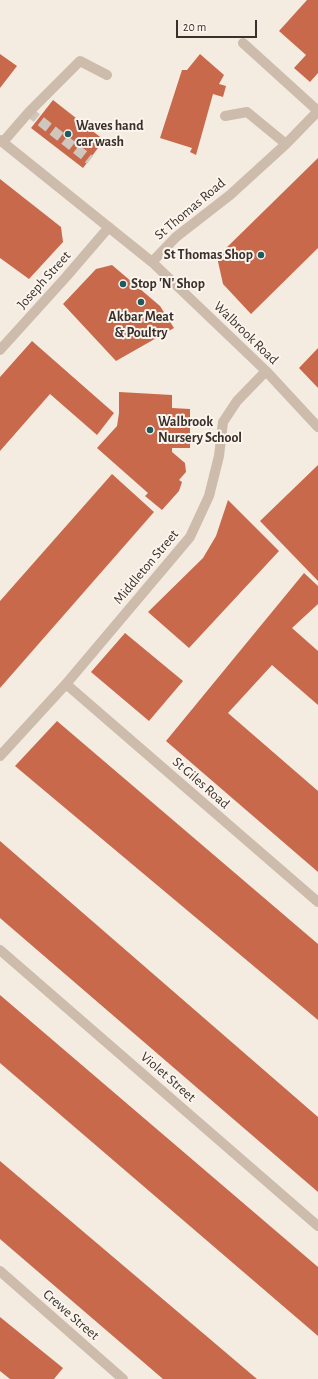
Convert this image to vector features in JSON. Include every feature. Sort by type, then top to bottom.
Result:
[{"type":"street","points":[[243,43],[318,111]]},
{"type":"street","points":[[1,141],[80,61],[107,75]]},
{"type":"street","name":"St Thomas Road","points":[[1,141],[152,262],[176,237],[230,195],[286,144],[318,111]]},
{"type":"street","points":[[225,116],[247,112],[286,144]]},
{"type":"street","name":"Joseph Street","points":[[0,350],[109,227]]},
{"type":"street","name":"Walbrook Road","points":[[152,262],[266,371],[318,427]]},
{"type":"street","name":"Middleton Street","points":[[0,756],[66,684],[190,537],[209,496],[219,456],[224,422],[237,401],[266,371]]},
{"type":"street","name":"St Giles Road","points":[[66,684],[318,902]]},
{"type":"street","name":"Violet Street","points":[[0,950],[318,1226]]},
{"type":"street","name":"Crewe Street","points":[[0,1271],[123,1379]]},
{"type":"building","points":[[307,0],[318,0],[318,73],[310,82],[294,68],[306,55],[279,31]]},
{"type":"building","points":[[0,54],[17,66],[0,88]]},
{"type":"building","points":[[200,54],[224,75],[219,84],[226,86],[223,97],[213,94],[196,155],[190,152],[192,148],[160,138],[182,70],[187,70]]},
{"type":"building","name":"Waves hand car wash","points":[[53,100],[104,140],[83,168],[31,128]]},
{"type":"building","points":[[318,158],[318,248],[251,314],[223,284],[217,257]]},
{"type":"building","points":[[0,179],[61,227],[63,242],[29,279],[0,258]]},
{"type":"building","points":[[112,265],[160,306],[174,328],[116,361],[63,304],[96,269]]},
{"type":"building","points":[[32,341],[114,413],[97,435],[50,394],[0,451],[0,377]]},
{"type":"building","points":[[318,348],[318,388],[299,368]]},
{"type":"building","points":[[119,392],[172,395],[172,408],[190,409],[190,448],[172,448],[172,452],[185,463],[186,472],[179,480],[182,482],[179,491],[162,510],[145,496],[148,493],[97,448],[117,426],[119,413]]},
{"type":"building","points":[[318,465],[318,581],[260,521]]},
{"type":"building","points":[[112,474],[154,512],[0,688],[0,601]]},
{"type":"building","points":[[228,500],[279,551],[189,648],[148,612],[203,558],[216,536]]},
{"type":"building","points":[[304,573],[318,586],[318,604],[292,628],[318,651],[318,705],[272,665],[228,713],[318,791],[318,872],[166,741]]},
{"type":"building","points":[[125,633],[183,681],[149,721],[91,672]]},
{"type":"building","points":[[57,721],[318,944],[318,1020],[15,766]]},
{"type":"building","points":[[0,841],[318,1117],[318,1192],[0,918]]},
{"type":"building","points":[[0,995],[318,1267],[318,1336],[0,1063]]},
{"type":"building","points":[[0,1161],[257,1379],[163,1379],[0,1239]]},
{"type":"building","points":[[0,1317],[63,1368],[54,1379],[10,1379],[0,1371]]},
{"type":"tunnel","points":[[29,112],[90,160]]},
{"type":"place","name":"Waves hand car wash","points":[[68,134]]},
{"type":"place","name":"St Thomas Shop","points":[[261,255]]},
{"type":"place","name":"Stop 'N' Shop","points":[[123,284]]},
{"type":"place","name":"Akbar Meat & Poultry","points":[[141,302]]},
{"type":"place","name":"Walbrook Nursery School","points":[[150,430]]}]
